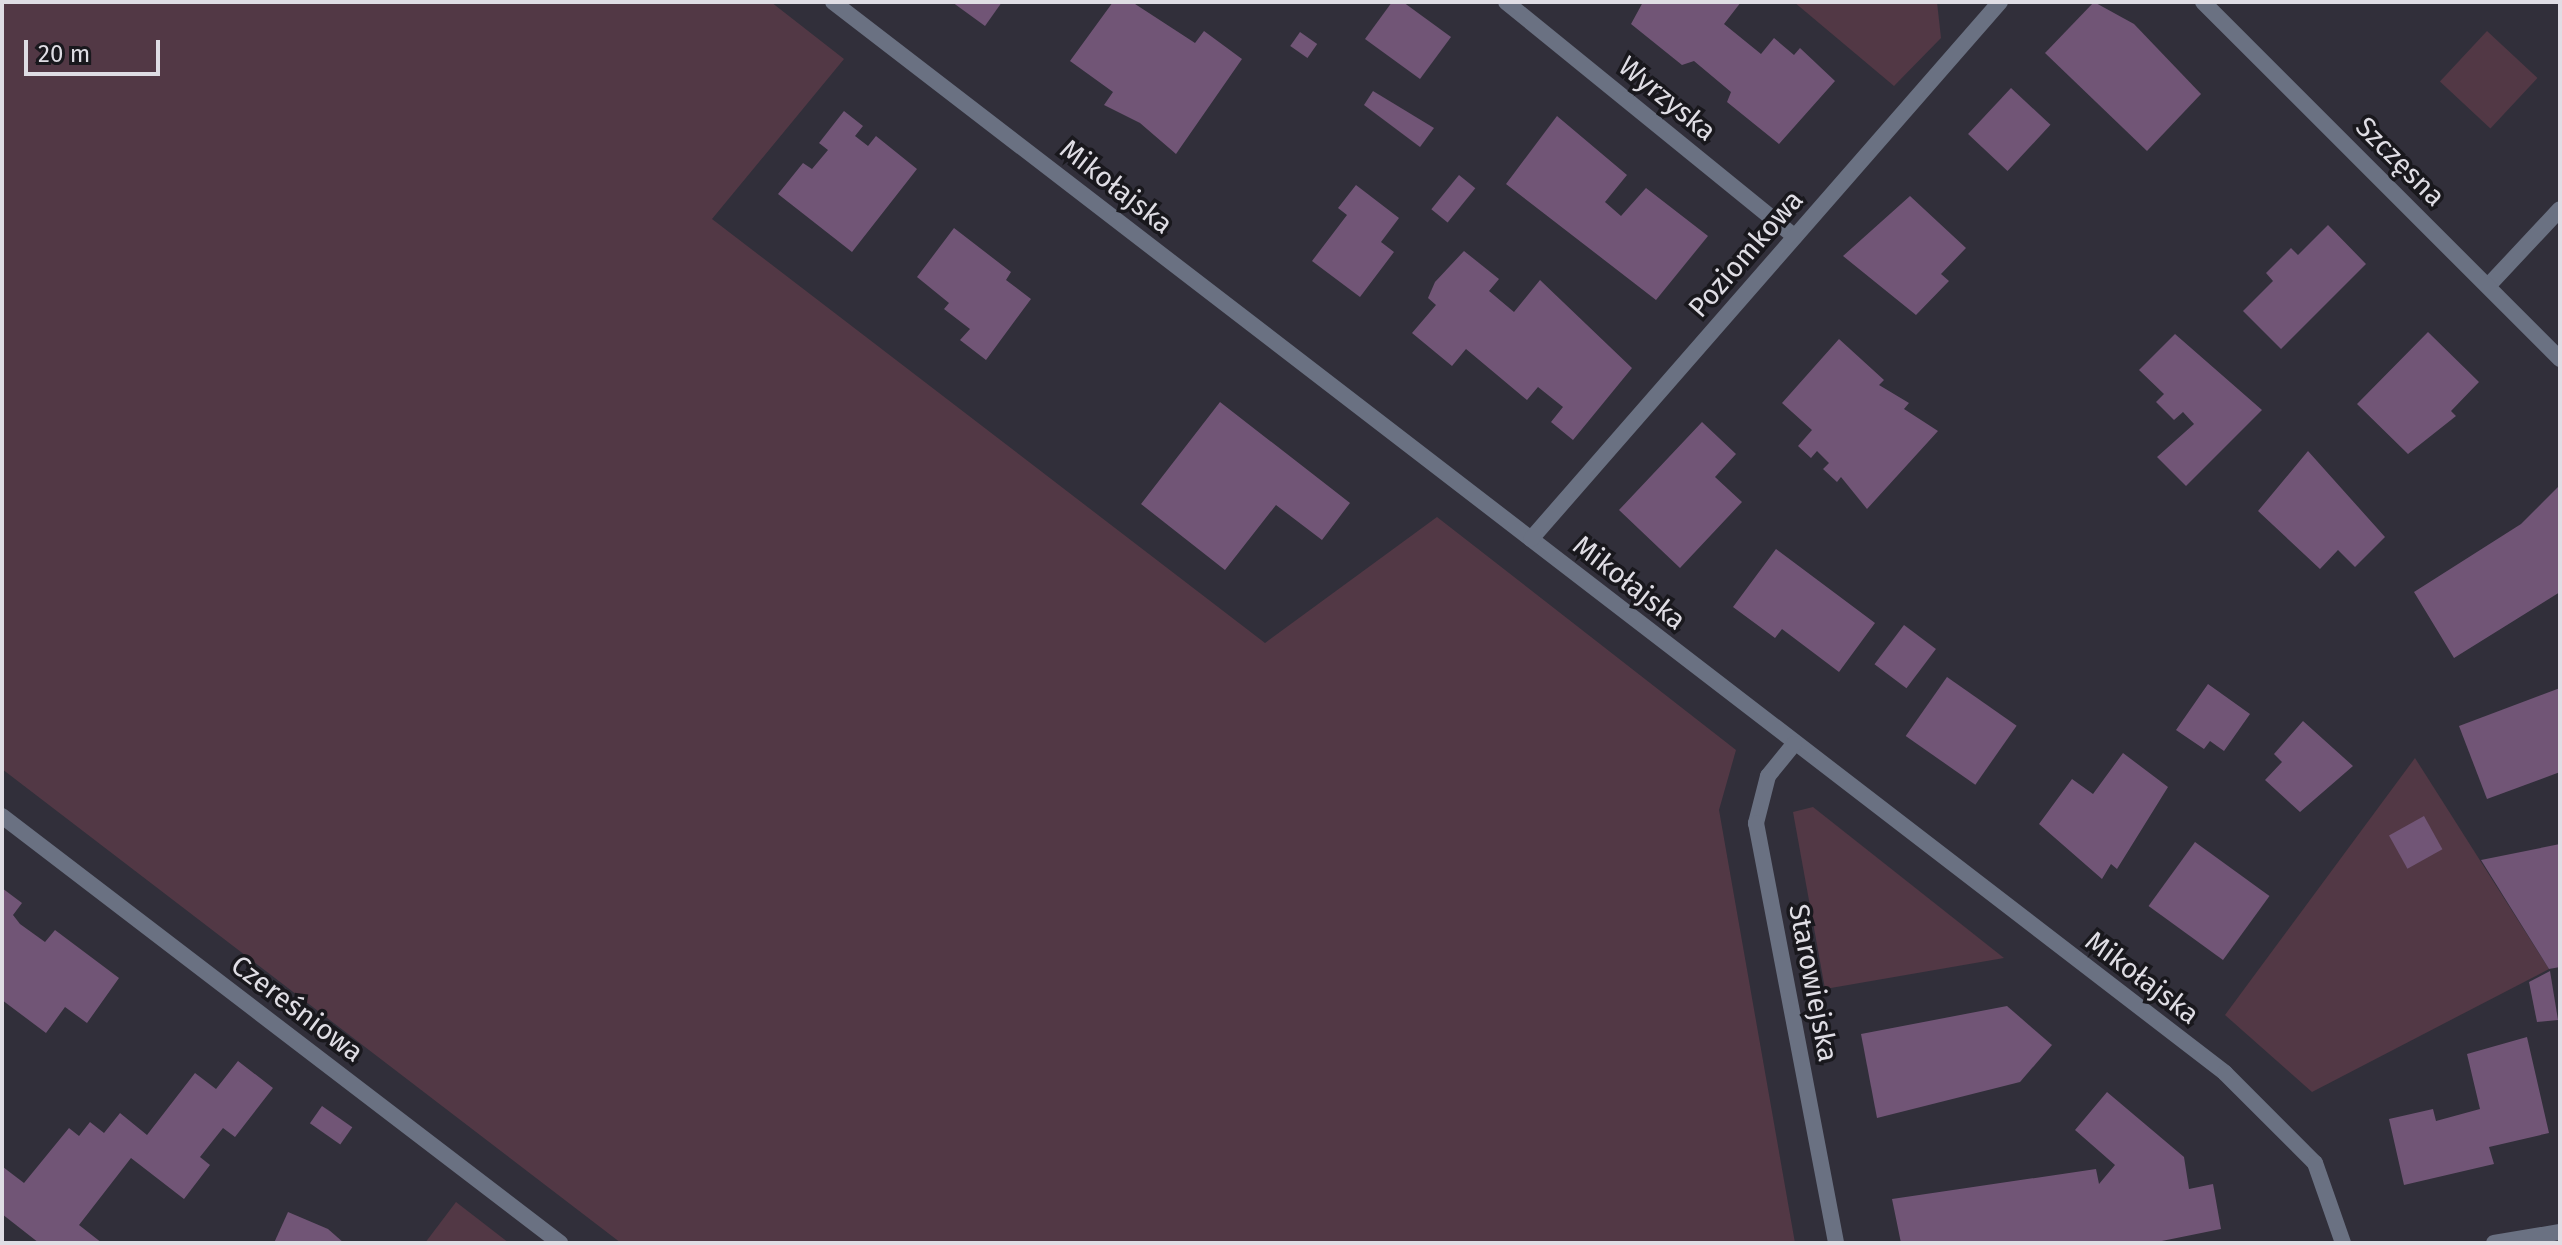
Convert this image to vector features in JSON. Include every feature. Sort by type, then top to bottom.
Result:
[{"type":"street","name":"Mikołajska","points":[[833,2],[2265,1107],[2315,1163],[2343,1243]]},
{"type":"street","name":"Wyrzyska","points":[[1506,2],[1795,237]]},
{"type":"street","name":"Poziomkowa","points":[[1531,539],[2000,2]]},
{"type":"street","name":"Szczęsna","points":[[2203,2],[2560,359]]},
{"type":"street","points":[[2488,286],[2560,209]]},
{"type":"street","name":"Starowiejska","points":[[1794,744],[1768,776],[1756,823],[1836,1243]]},
{"type":"street","name":"Czereśniowa","points":[[2,816],[560,1243]]},
{"type":"street","points":[[2494,1243],[2560,1232]]},
{"type":"shaded area","points":[[2,2],[771,2],[844,59],[712,219],[1265,643],[1437,517],[1736,750],[1719,810],[1795,1243],[621,1243],[2,769]]},
{"type":"shaded area","points":[[1794,2],[1937,2],[1941,38],[1894,86]]},
{"type":"shaded area","points":[[2487,31],[2537,78],[2490,129],[2440,81]]},
{"type":"shaded area","points":[[2415,758],[2549,969],[2312,1092],[2225,1015]]},
{"type":"shaded area","points":[[1813,807],[2004,958],[1825,989],[1793,812]]},
{"type":"shaded area","points":[[456,1202],[509,1243],[425,1243]]},
{"type":"building","points":[[952,2],[1002,2],[985,26]]},
{"type":"building","points":[[1113,2],[1132,2],[1195,43],[1204,31],[1242,59],[1176,154],[1140,123],[1104,105],[1113,92],[1070,61]]},
{"type":"building","points":[[1392,2],[1403,2],[1451,37],[1420,79],[1365,39]]},
{"type":"building","points":[[1643,2],[1741,2],[1724,24],[1761,54],[1774,38],[1794,55],[1800,48],[1835,81],[1779,144],[1727,102],[1731,92],[1694,61],[1682,65],[1631,24]]},
{"type":"building","points":[[2094,2],[2134,24],[2201,94],[2147,151],[2045,53]]},
{"type":"building","points":[[1300,32],[1317,44],[1307,58],[1290,46]]},
{"type":"building","points":[[2011,88],[2050,125],[2008,171],[1968,134]]},
{"type":"building","points":[[1373,91],[1434,128],[1420,147],[1364,105]]},
{"type":"building","points":[[844,111],[863,126],[855,136],[868,146],[876,136],[917,169],[852,252],[778,194],[803,163],[812,169],[828,150],[819,143]]},
{"type":"building","points":[[1557,116],[1627,175],[1605,202],[1621,216],[1646,188],[1708,236],[1656,300],[1506,184]]},
{"type":"building","points":[[1459,175],[1475,188],[1448,222],[1431,209]]},
{"type":"building","points":[[1356,185],[1399,218],[1381,242],[1394,252],[1360,297],[1312,261],[1347,215],[1338,208]]},
{"type":"building","points":[[1910,196],[1966,248],[1941,274],[1949,281],[1916,315],[1843,256]]},
{"type":"building","points":[[2328,225],[2366,264],[2281,349],[2243,311],[2273,281],[2266,273],[2291,248],[2298,255]]},
{"type":"building","points":[[954,228],[1011,272],[1006,280],[1031,299],[986,360],[960,340],[970,329],[944,309],[949,303],[917,277]]},
{"type":"building","points":[[1464,251],[1499,279],[1489,291],[1514,312],[1540,280],[1632,368],[1573,440],[1551,422],[1563,407],[1538,387],[1527,400],[1466,349],[1452,366],[1412,333],[1436,305],[1428,298],[1435,282]]},
{"type":"building","points":[[2428,332],[2479,382],[2451,411],[2456,416],[2408,454],[2357,404]]},
{"type":"building","points":[[2175,334],[2262,410],[2186,486],[2157,457],[2194,424],[2183,412],[2174,420],[2156,402],[2164,394],[2139,370]]},
{"type":"building","points":[[1839,339],[1884,380],[1879,385],[1909,403],[1904,409],[1938,431],[1867,509],[1841,477],[1837,482],[1823,469],[1829,463],[1817,451],[1811,458],[1798,446],[1812,430],[1782,403]]},
{"type":"building","points":[[1220,402],[1350,503],[1322,540],[1276,505],[1225,570],[1141,504]]},
{"type":"building","points":[[1702,422],[1736,454],[1715,477],[1742,502],[1680,568],[1619,510]]},
{"type":"building","points":[[2308,451],[2385,537],[2355,567],[2338,550],[2320,569],[2258,511]]},
{"type":"building","points":[[2560,485],[2560,592],[2454,658],[2414,592],[2521,524]]},
{"type":"building","points":[[1776,549],[1875,623],[1839,672],[1782,629],[1775,638],[1733,607]]},
{"type":"building","points":[[1904,625],[1936,649],[1906,688],[1875,664]]},
{"type":"building","points":[[1947,677],[2017,726],[1975,785],[1906,736]]},
{"type":"building","points":[[2208,684],[2250,714],[2224,751],[2210,741],[2204,749],[2176,730]]},
{"type":"building","points":[[2560,688],[2560,772],[2487,799],[2459,726]]},
{"type":"building","points":[[2303,721],[2353,766],[2300,812],[2265,780],[2282,762],[2274,754]]},
{"type":"building","points":[[2123,753],[2168,787],[2117,869],[2111,864],[2102,879],[2039,824],[2072,779],[2093,794]]},
{"type":"building","points":[[2424,816],[2442,849],[2407,869],[2389,835]]},
{"type":"building","points":[[2195,842],[2269,896],[2223,960],[2149,906]]},
{"type":"building","points":[[2560,844],[2560,967],[2549,969],[2481,860]]},
{"type":"building","points":[[2,888],[22,903],[13,915],[20,924],[45,942],[55,930],[119,978],[87,1023],[65,1007],[46,1033],[2,1000]]},
{"type":"building","points":[[2550,971],[2558,1020],[2537,1022],[2529,982]]},
{"type":"building","points":[[2007,1006],[2052,1045],[2020,1082],[1877,1118],[1861,1034]]},
{"type":"building","points":[[2527,1037],[2549,1133],[2489,1147],[2494,1164],[2404,1185],[2389,1119],[2433,1109],[2436,1121],[2480,1109],[2467,1054]]},
{"type":"building","points":[[238,1061],[273,1088],[235,1137],[223,1128],[200,1157],[210,1165],[184,1199],[131,1158],[79,1225],[102,1243],[39,1243],[2,1214],[3,1167],[24,1183],[69,1128],[79,1136],[90,1122],[104,1133],[120,1113],[147,1135],[195,1073],[216,1089]]},
{"type":"building","points":[[2107,1092],[2184,1157],[2189,1189],[2213,1184],[2221,1229],[2152,1243],[1901,1243],[1892,1199],[2096,1169],[2099,1184],[2115,1165],[2075,1130]]},
{"type":"building","points":[[322,1106],[352,1127],[340,1144],[310,1123]]},
{"type":"building","points":[[288,1212],[328,1229],[344,1243],[274,1243]]}]
